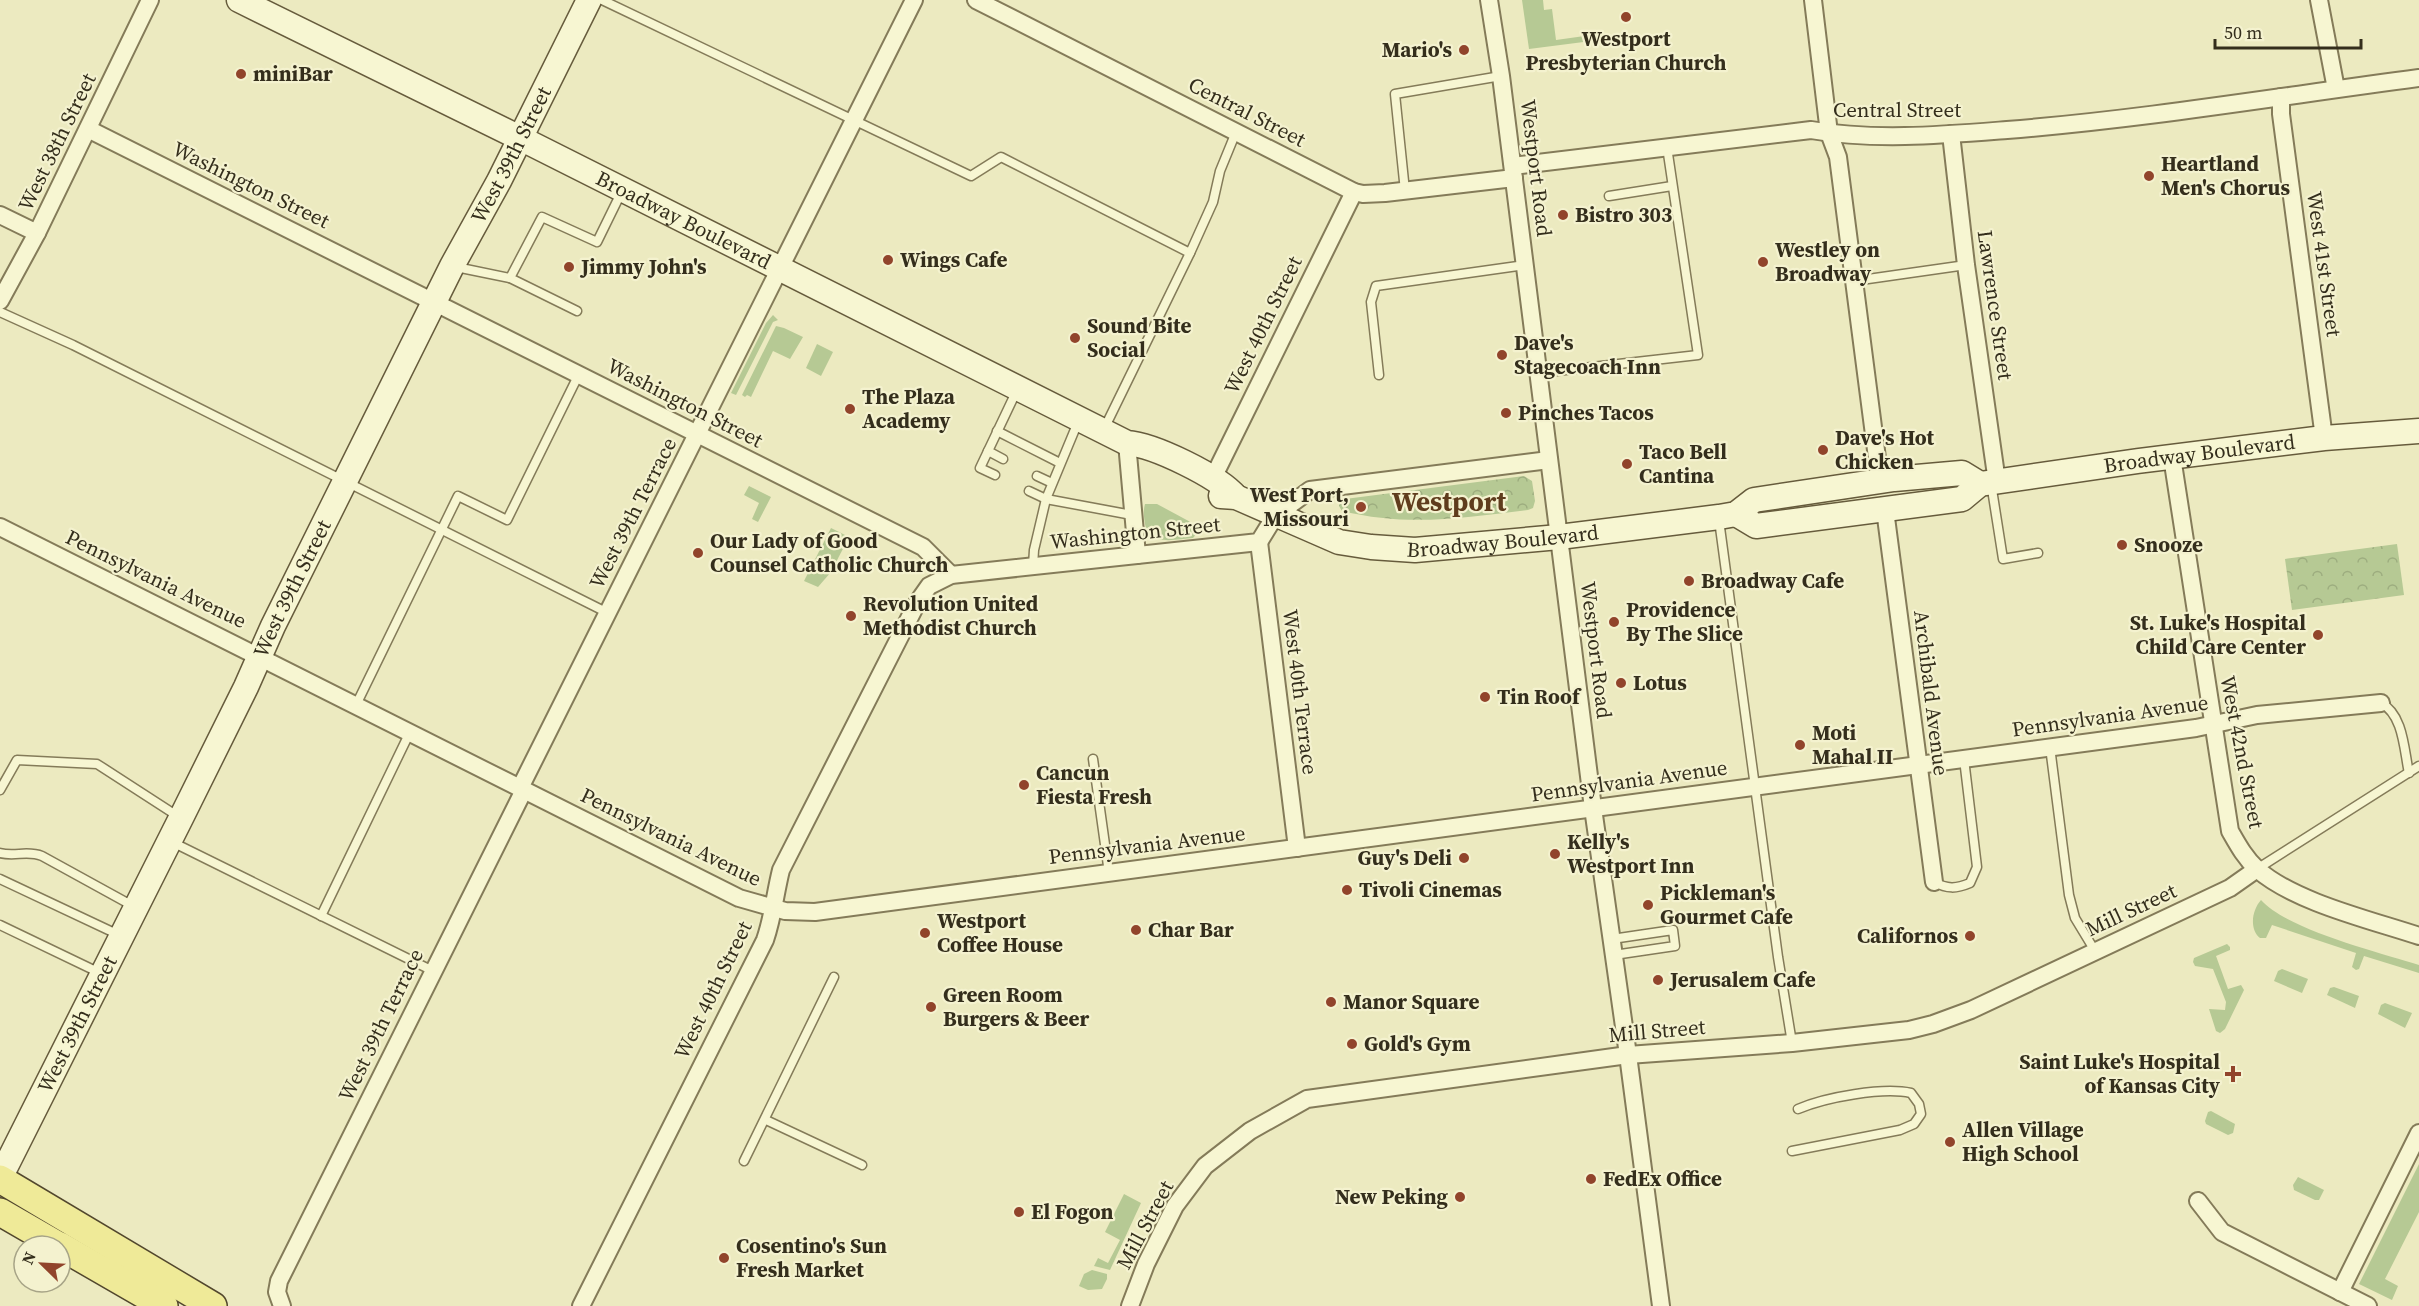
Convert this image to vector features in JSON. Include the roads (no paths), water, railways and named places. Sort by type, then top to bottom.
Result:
[{"type":"main road","name":"West 39th Street","points":[[0,1179],[170,841],[452,266],[520,138],[589,0]]},
{"type":"main road","name":"Broadway Boulevard","points":[[254,3],[1127,443],[1153,448],[1213,478],[1224,484],[1236,497]]},
{"type":"main road","name":"Broadway Boulevard","points":[[1727,515],[1756,526],[1962,499],[1990,483],[2324,438],[2419,431]]},
{"type":"main road","name":"Broadway Boulevard","points":[[1127,443],[1146,463],[1201,490],[1236,497],[1339,542],[1414,550],[1559,537],[1727,515],[1754,500],[1880,481],[1962,473],[1990,483]]},
{"type":"main road","points":[[0,1179],[213,1306]]},
{"type":"main road","points":[[0,1212],[39,1234]]},
{"type":"main road","points":[[72,1253],[164,1306]]},
{"type":"street","name":"West 38th Street","points":[[0,301],[37,233],[150,0]]},
{"type":"street","name":"West 39th Terrace","points":[[282,1306],[277,1292],[279,1281],[608,613],[914,0]]},
{"type":"street","name":"Central Street","points":[[976,0],[1354,192],[1364,194],[1405,190],[1667,147],[1811,130],[1829,133],[1952,134],[2086,124],[2419,78]]},
{"type":"street","name":"Westport Road","points":[[1489,0],[1502,76],[1593,808],[1661,1306]]},
{"type":"street","points":[[1813,0],[1829,133],[1838,157],[1880,481]]},
{"type":"street","points":[[2319,0],[2336,89]]},
{"type":"street","name":"West 41st Street","points":[[2281,97],[2281,114],[2324,438]]},
{"type":"street","name":"Washington Street","points":[[87,129],[923,547],[951,575],[1259,542]]},
{"type":"street","name":"Lawrence Street","points":[[1952,134],[1990,483]]},
{"type":"street","name":"West 40th Street","points":[[1213,478],[1354,192]]},
{"type":"street","points":[[0,215],[37,233]]},
{"type":"street","points":[[1127,443],[1137,555]]},
{"type":"street","name":"West 42nd Street","points":[[2172,457],[2230,831],[2242,853],[2258,869],[2283,886],[2311,899],[2419,936]]},
{"type":"street","points":[[1259,542],[1275,516],[1310,490],[1550,460]]},
{"type":"street","name":"Archibald Avenue","points":[[1884,510],[1934,882]]},
{"type":"street","name":"Pennsylvania Avenue","points":[[0,527],[739,898],[785,911],[815,912],[2213,726],[2257,715],[2381,703]]},
{"type":"street","name":"West 40th Terrace","points":[[1259,542],[1297,848]]},
{"type":"street","name":"West 40th Street","points":[[581,1306],[765,940],[772,918],[772,907],[781,870],[917,603],[929,586],[951,575]]},
{"type":"street","name":"Mill Street","points":[[1130,1306],[1146,1264],[1175,1206],[1205,1166],[1251,1131],[1307,1099],[1628,1055],[1792,1043],[1909,1030],[1971,1010],[2230,888],[2258,869]]},
{"type":"street","points":[[2340,1292],[2419,1133]]},
{"type":"street","points":[[2198,1201],[2222,1232],[2368,1306]]},
{"type":"lane","points":[[603,0],[971,176],[1001,157],[1190,253]]},
{"type":"lane","points":[[1405,190],[1395,94],[1502,76]]},
{"type":"lane","points":[[1103,431],[1213,202],[1220,171],[1236,131]]},
{"type":"lane","points":[[1539,373],[1698,355],[1667,147]]},
{"type":"lane","points":[[1609,196],[1672,186]]},
{"type":"lane","points":[[510,278],[542,217],[597,242],[622,190]]},
{"type":"lane","points":[[1379,375],[1371,302],[1376,286],[1525,265]]},
{"type":"lane","points":[[1854,281],[1966,265]]},
{"type":"lane","points":[[452,266],[510,278],[577,311]]},
{"type":"lane","points":[[0,312],[73,345],[344,483],[608,613]]},
{"type":"lane","points":[[356,705],[458,496],[507,520],[579,374]]},
{"type":"lane","points":[[994,475],[980,468],[1018,388]]},
{"type":"lane","points":[[1033,566],[1034,550],[1046,499],[1079,419]]},
{"type":"lane","points":[[997,431],[1060,463]]},
{"type":"lane","points":[[988,451],[1003,459]]},
{"type":"lane","points":[[1037,476],[1052,483]]},
{"type":"lane","points":[[1990,483],[2004,559],[2038,553]]},
{"type":"lane","points":[[1029,491],[1046,499],[1132,515]]},
{"type":"lane","points":[[1727,515],[1755,786],[1792,1043]]},
{"type":"lane","points":[[2381,703],[2390,707],[2397,720],[2409,773]]},
{"type":"lane","points":[[321,916],[410,732]]},
{"type":"lane","points":[[2050,747],[2074,918],[2095,951]]},
{"type":"lane","points":[[1093,759],[1109,873]]},
{"type":"lane","points":[[1934,882],[1950,888],[1959,887],[1970,883],[1977,867],[1964,759]]},
{"type":"lane","points":[[0,790],[17,760],[97,764],[181,818]]},
{"type":"lane","points":[[2258,869],[2419,766]]},
{"type":"lane","points":[[170,841],[433,971]]},
{"type":"lane","points":[[0,853],[11,855],[32,852],[42,856],[136,908]]},
{"type":"lane","points":[[0,879],[122,937]]},
{"type":"lane","points":[[0,926],[103,975]]},
{"type":"lane","points":[[1673,930],[1675,946],[1613,947],[1673,930]]},
{"type":"lane","points":[[744,1161],[834,977]]},
{"type":"lane","points":[[1792,1151],[1900,1130],[1914,1124],[1921,1114],[1919,1104],[1911,1093],[1896,1090],[1815,1102],[1798,1108]]},
{"type":"lane","points":[[766,1120],[862,1165]]},
{"type":"place","name":"Westport Presbyterian Church","points":[[1626,17]]},
{"type":"place","name":"Mario's","points":[[1464,50]]},
{"type":"place","name":"miniBar","points":[[241,74]]},
{"type":"place","name":"Heartland Men's Chorus","points":[[2149,176]]},
{"type":"place","name":"Bistro 303","points":[[1563,215]]},
{"type":"place","name":"Wings Cafe","points":[[888,260]]},
{"type":"place","name":"Westley on Broadway","points":[[1763,262]]},
{"type":"place","name":"Jimmy John's","points":[[569,267]]},
{"type":"place","name":"Sound Bite Social","points":[[1075,338]]},
{"type":"place","name":"Dave's Stagecoach Inn","points":[[1502,355]]},
{"type":"place","name":"The Plaza Academy","points":[[850,409]]},
{"type":"place","name":"Pinches Tacos","points":[[1506,413]]},
{"type":"place","name":"Dave's Hot Chicken","points":[[1823,450]]},
{"type":"place","name":"Taco Bell Cantina","points":[[1627,464]]},
{"type":"place","name":"West Port, Missouri","points":[[1361,507]]},
{"type":"place","name":"Snooze","points":[[2122,545]]},
{"type":"place","name":"Our Lady of Good Counsel Catholic Church","points":[[698,553]]},
{"type":"place","name":"Broadway Cafe","points":[[1689,581]]},
{"type":"place","name":"Revolution United Methodist Church","points":[[851,616]]},
{"type":"place","name":"Providence By The Slice","points":[[1614,622]]},
{"type":"place","name":"St. Luke's Hospital Child Care Center","points":[[2318,635]]},
{"type":"place","name":"Lotus","points":[[1621,683]]},
{"type":"place","name":"Tin Roof","points":[[1485,697]]},
{"type":"place","name":"Moti Mahal II","points":[[1800,745]]},
{"type":"place","name":"Cancun Fiesta Fresh","points":[[1024,785]]},
{"type":"place","name":"Kelly's Westport Inn","points":[[1555,854]]},
{"type":"place","name":"Guy's Deli","points":[[1464,858]]},
{"type":"place","name":"Tivoli Cinemas","points":[[1347,890]]},
{"type":"place","name":"Pickleman's Gourmet Cafe","points":[[1648,905]]},
{"type":"place","name":"Char Bar","points":[[1136,930]]},
{"type":"place","name":"Westport Coffee House","points":[[925,933]]},
{"type":"place","name":"Californos","points":[[1970,936]]},
{"type":"place","name":"Jerusalem Cafe","points":[[1658,980]]},
{"type":"place","name":"Manor Square","points":[[1331,1002]]},
{"type":"place","name":"Green Room Burgers & Beer","points":[[931,1007]]},
{"type":"place","name":"Gold's Gym","points":[[1352,1044]]},
{"type":"place","name":"Saint Luke's Hospital of Kansas City","points":[[2233,1074]]},
{"type":"place","name":"Allen Village High School","points":[[1950,1142]]},
{"type":"place","name":"FedEx Office","points":[[1591,1179]]},
{"type":"place","name":"New Peking","points":[[1460,1197]]},
{"type":"place","name":"El Fogon","points":[[1019,1212]]},
{"type":"place","name":"Cosentino's Sun Fresh Market","points":[[724,1258]]},
{"type":"district","name":"Westport","points":[[1449,502]]}]
